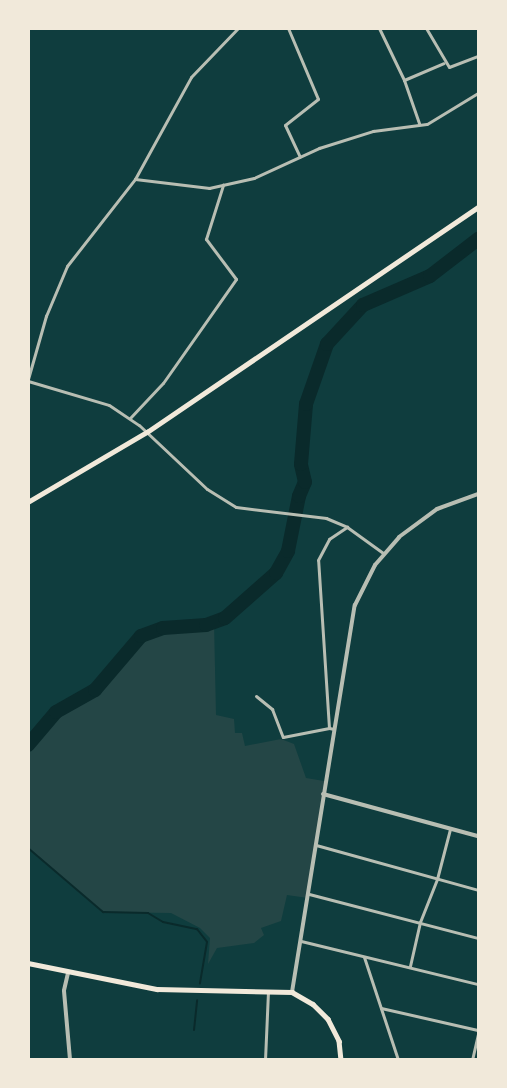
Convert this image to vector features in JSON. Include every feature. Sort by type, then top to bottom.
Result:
[{"type":"main road","points":[[28,502],[147,432],[478,207]]},
{"type":"main road","points":[[28,963],[68,973],[157,989],[292,992],[313,1004],[328,1020],[339,1041],[342,1059]]},
{"type":"street","points":[[238,28],[191,77],[135,179],[67,266],[45,315],[28,380],[109,405],[147,432],[207,489],[236,507],[326,518],[348,526],[383,553]]},
{"type":"street","points":[[288,28],[318,99],[285,125],[300,157]]},
{"type":"street","points":[[379,28],[404,80],[419,123]]},
{"type":"street","points":[[426,28],[449,67],[478,56]]},
{"type":"street","points":[[404,80],[445,63]]},
{"type":"street","points":[[135,179],[192,188],[223,185],[254,178],[300,157],[373,131],[419,123],[427,124],[478,93]]},
{"type":"street","points":[[129,418],[163,383],[236,279],[230,266],[206,239],[223,185]]},
{"type":"street","points":[[292,992],[309,894],[331,728],[351,618],[359,594],[383,553],[424,517],[450,503],[478,494]]},
{"type":"street","points":[[331,728],[318,560],[329,539],[348,526]]},
{"type":"street","points":[[256,696],[272,709],[283,737],[331,728]]},
{"type":"street","points":[[323,794],[478,836]]},
{"type":"street","points":[[410,966],[420,922],[437,879],[450,828]]},
{"type":"street","points":[[316,845],[360,855],[478,890]]},
{"type":"street","points":[[309,894],[478,938]]},
{"type":"street","points":[[301,941],[478,984]]},
{"type":"street","points":[[364,957],[398,1059]]},
{"type":"street","points":[[68,973],[64,991],[70,1059]]},
{"type":"street","points":[[265,1059],[269,990]]},
{"type":"street","points":[[381,1008],[478,1032],[472,1059]]},
{"type":"shaded area","points":[[214,622],[216,715],[234,719],[235,733],[242,733],[245,746],[281,739],[294,744],[306,778],[324,781],[324,787],[308,898],[287,895],[281,921],[261,928],[264,935],[254,943],[217,948],[208,964],[210,938],[200,928],[171,913],[103,912],[29,848],[28,744],[56,712],[103,681],[141,636],[163,628]]},
{"type":"waterway","points":[[28,745],[56,712],[95,690],[141,636],[163,628],[206,625],[225,618],[276,573],[288,551],[299,496],[305,482],[301,464],[306,404],[327,344],[363,305],[430,276],[478,239]]},
{"type":"waterway","points":[[28,848],[103,912],[148,913],[163,922],[197,929],[207,942],[200,983]]},
{"type":"waterway","points":[[194,1030],[197,1000]]}]
